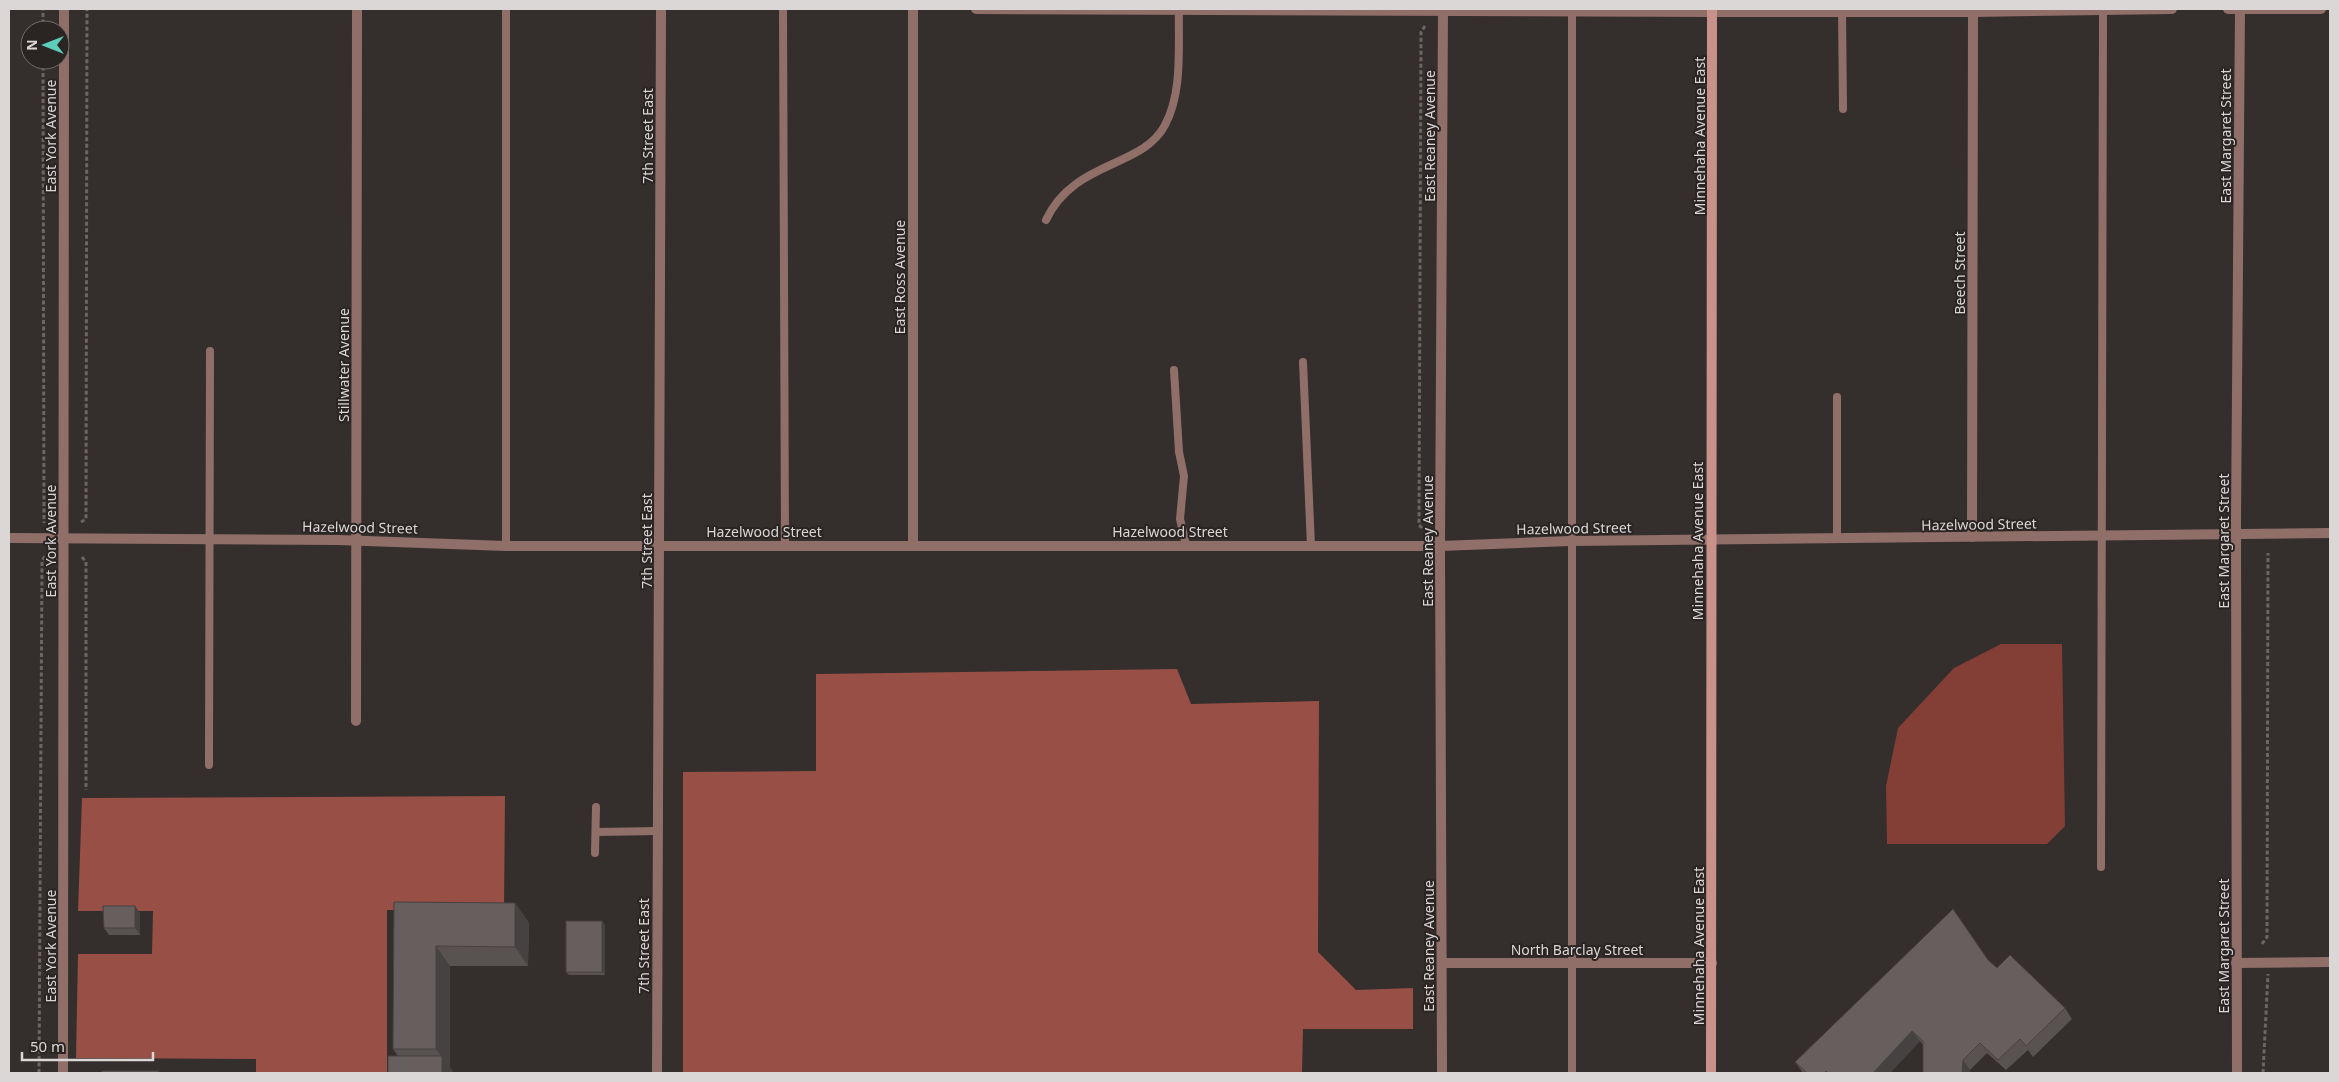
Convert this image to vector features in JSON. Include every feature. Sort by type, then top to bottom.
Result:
[{"type":"main road","name":"Minnehaha Avenue East","points":[[1711,1073],[1712,11]]},
{"type":"street","name":"East York Avenue","points":[[63,1073],[64,9]]},
{"type":"street","name":"Stillwater Avenue","points":[[356,721],[357,9]]},
{"type":"street","name":"7th Street East","points":[[657,1073],[661,9]]},
{"type":"street","name":"East Ross Avenue","points":[[913,545],[914,9]]},
{"type":"street","points":[[976,9],[1572,9],[1712,11],[2172,9]]},
{"type":"street","name":"East Reaney Avenue","points":[[1442,1073],[1440,546],[1443,9]]},
{"type":"street","points":[[2228,9],[2321,9]]},
{"type":"street","name":"East Margaret Street","points":[[2236,1073],[2236,535],[2240,9]]},
{"type":"street","name":"Beech Street","points":[[1972,10],[1972,538]]},
{"type":"street","name":"Hazelwood Street","points":[[9,538],[211,538],[506,546],[785,544],[1440,546],[1570,541],[2330,533]]},
{"type":"street","points":[[2236,963],[2330,962]]},
{"type":"street","name":"North Barclay Street","points":[[1442,964],[1712,963]]},
{"type":"lane","points":[[506,9],[506,546]]},
{"type":"lane","points":[[783,9],[785,544]]},
{"type":"lane","points":[[1046,220],[1060,196],[1074,184],[1091,173],[1142,149],[1157,137],[1166,125],[1176,89],[1178,9]]},
{"type":"lane","points":[[1572,9],[1570,541],[1572,1073]]},
{"type":"lane","points":[[1842,10],[1842,109]]},
{"type":"lane","points":[[2101,867],[2103,10]]},
{"type":"lane","points":[[208,765],[211,538],[210,351]]},
{"type":"lane","points":[[1303,362],[1311,546]]},
{"type":"lane","points":[[1174,370],[1179,452],[1184,476],[1180,519],[1186,545]]},
{"type":"lane","points":[[1837,397],[1837,539]]},
{"type":"lane","points":[[596,807],[596,853]]},
{"type":"lane","points":[[596,832],[658,831]]},
{"type":"path","points":[[81,522],[86,519],[87,9]]},
{"type":"path","points":[[1422,528],[1419,525],[1421,32],[1425,26]]},
{"type":"path","points":[[43,70],[44,523]]},
{"type":"path","points":[[2262,944],[2267,937],[2268,553]]},
{"type":"path","points":[[39,1073],[42,561],[45,556]]},
{"type":"path","points":[[82,557],[86,562],[86,790]]},
{"type":"path","points":[[2263,1073],[2268,973]]},
{"type":"shaded area","points":[[2001,644],[2062,644],[2065,826],[2047,844],[1887,844],[1886,786],[1898,728],[1954,668]]},
{"type":"shaded area","points":[[1177,669],[1191,704],[1319,701],[1318,952],[1356,990],[1413,988],[1413,1029],[1303,1029],[1302,1073],[683,1073],[683,772],[816,771],[816,674]]},
{"type":"shaded area","points":[[505,796],[504,911],[387,910],[387,1073],[256,1073],[256,1059],[76,1058],[78,954],[152,954],[153,911],[78,911],[82,798]]},
{"type":"building","points":[[394,902],[515,903],[515,947],[436,946],[436,1049],[393,1049]]},
{"type":"building","points":[[103,906],[135,906],[135,928],[104,928]]},
{"type":"building","points":[[1953,909],[1988,960],[1997,968],[2010,955],[2065,1008],[2026,1046],[2020,1039],[1998,1060],[1980,1043],[1963,1060],[1962,1073],[1923,1073],[1923,1041],[1912,1031],[1873,1073],[1828,1073],[1826,1071],[1824,1073],[1807,1073],[1795,1062]]},
{"type":"building","points":[[566,921],[602,921],[602,972],[566,972]]},
{"type":"building","points":[[388,1056],[442,1056],[442,1073],[388,1073]]},
{"type":"building","points":[[102,1071],[159,1071],[159,1073],[102,1073]]}]
